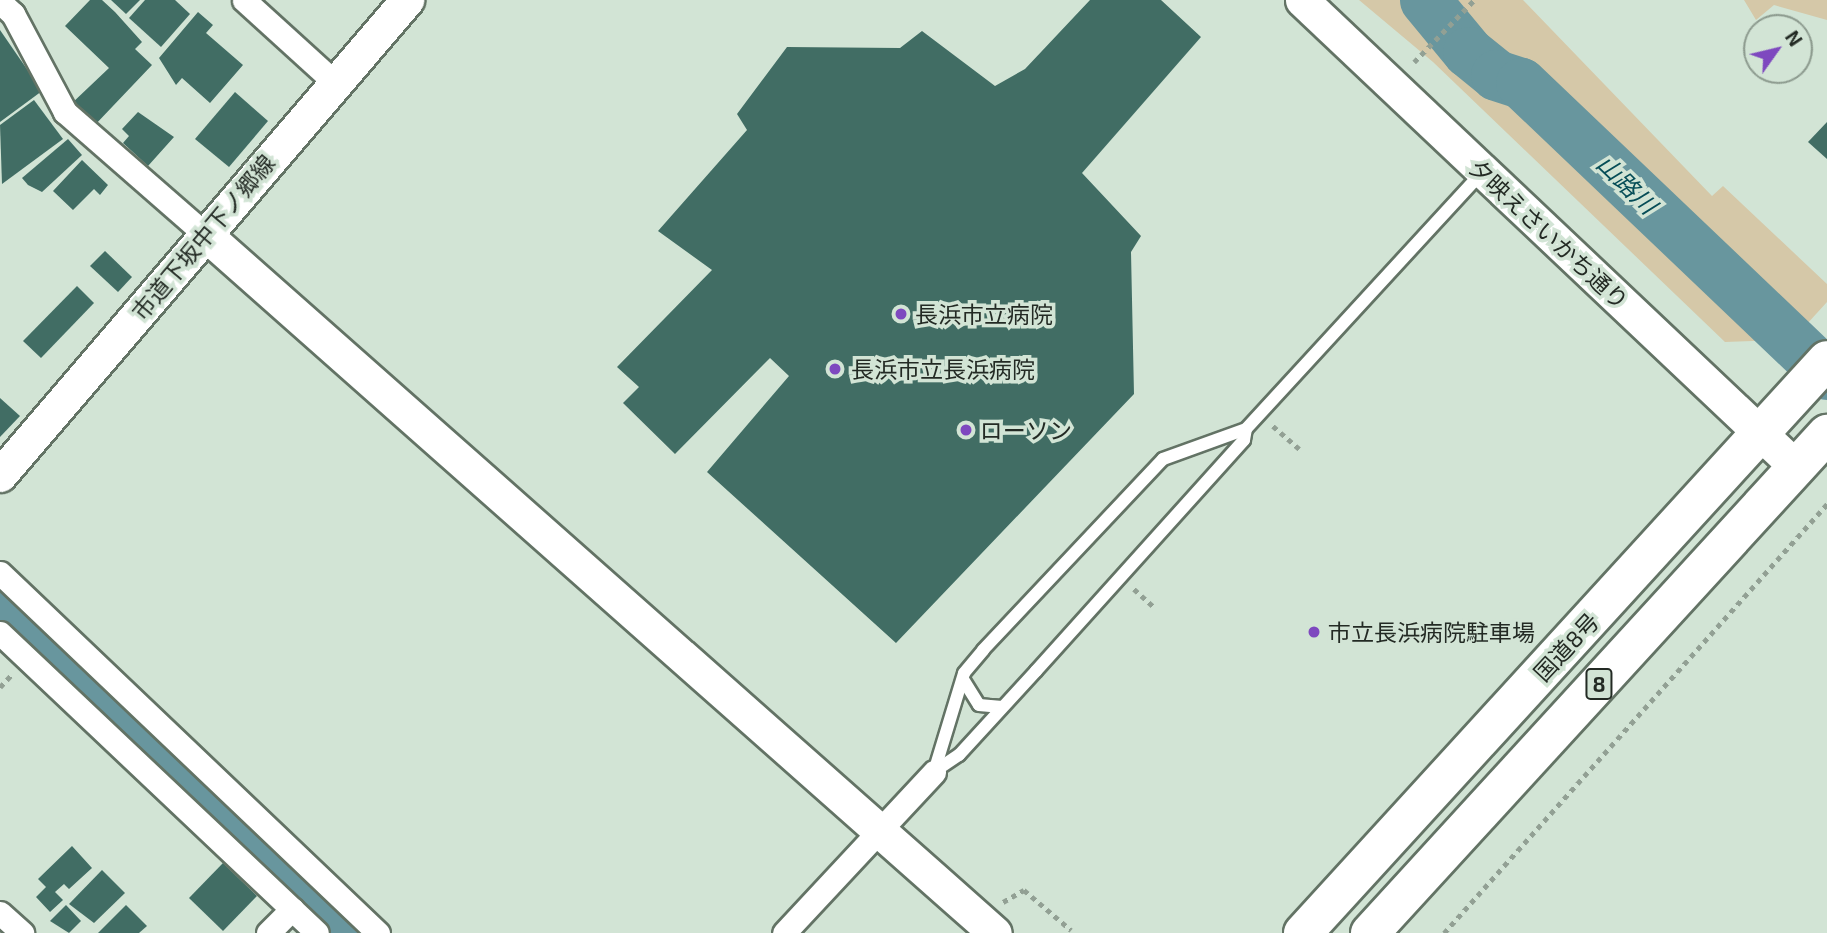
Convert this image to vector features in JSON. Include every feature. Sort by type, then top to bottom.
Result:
[{"type":"highway","name":"国道8号","points":[[1303,933],[1827,360]]},
{"type":"highway","name":"8","points":[[1370,933],[1827,434]]},
{"type":"street","points":[[244,0],[334,82]]},
{"type":"street","name":"市道下坂中下ノ郷線","points":[[0,475],[407,0]]},
{"type":"street","name":"夕映えさいかち通り","points":[[1302,0],[1797,468]]},
{"type":"street","points":[[0,2],[13,15],[65,112],[880,831],[999,918]]},
{"type":"street","points":[[0,573],[378,933]]},
{"type":"street","points":[[0,633],[317,933]]},
{"type":"street","points":[[784,933],[934,772]]},
{"type":"street","points":[[268,933],[292,909]]},
{"type":"street","points":[[0,913],[22,933]]},
{"type":"lane","points":[[934,772],[964,673],[1163,458],[1246,429],[1482,172]]},
{"type":"lane","points":[[934,772],[1002,707],[1244,440],[1246,429]]},
{"type":"lane","points":[[964,673],[963,687],[979,705],[1002,707]]},
{"type":"path","points":[[1414,62],[1474,0]]},
{"type":"path","points":[[1444,933],[1827,504]]},
{"type":"path","points":[[1130,586],[1154,608]]},
{"type":"path","points":[[999,918],[1024,890],[1072,930]]},
{"type":"shaded area","points":[[1359,0],[1419,0],[1451,43],[1521,98],[1703,273],[1782,340],[1725,342],[1433,62]]},
{"type":"shaded area","points":[[1432,0],[1523,0],[1712,196],[1723,186],[1827,284],[1827,302],[1796,336],[1767,296],[1680,223],[1535,79],[1514,63],[1488,62]]},
{"type":"shaded area","points":[[1744,0],[1827,0],[1827,20],[1774,5],[1763,14],[1752,14]]},
{"type":"building","points":[[90,0],[102,0],[115,12],[142,42],[135,49],[152,65],[93,127],[70,105],[109,68],[65,26]]},
{"type":"building","points":[[111,0],[140,0],[126,14]]},
{"type":"building","points":[[145,0],[175,0],[190,14],[161,47],[129,18]]},
{"type":"building","name":"長浜市立病院","points":[[1090,0],[1161,0],[1201,37],[1082,173],[1141,236],[1131,252],[1134,394],[896,643],[707,472],[789,376],[770,358],[675,454],[623,403],[639,387],[617,367],[712,270],[658,231],[747,130],[737,114],[787,47],[900,48],[922,31],[995,86],[1025,69]]},
{"type":"building","points":[[198,12],[213,25],[206,33],[243,65],[210,103],[182,78],[176,85],[159,58]]},
{"type":"building","points":[[0,30],[42,91],[0,122]]},
{"type":"building","points":[[235,92],[268,121],[229,167],[195,139]]},
{"type":"building","points":[[34,100],[63,139],[2,184],[0,125]]},
{"type":"building","points":[[138,112],[174,137],[148,166],[123,143],[129,136],[122,129]]},
{"type":"building","points":[[1827,122],[1827,159],[1808,142]]},
{"type":"building","points":[[68,139],[82,155],[42,192],[28,185],[22,178]]},
{"type":"building","points":[[82,160],[108,185],[100,195],[94,189],[73,210],[53,191]]},
{"type":"building","points":[[105,251],[132,277],[118,292],[90,266]]},
{"type":"building","points":[[77,286],[94,303],[41,358],[23,341]]},
{"type":"building","points":[[0,398],[20,416],[0,437]]},
{"type":"building","points":[[72,846],[92,868],[69,889],[64,884],[55,892],[63,900],[50,912],[36,897],[46,887],[38,879]]},
{"type":"building","points":[[223,863],[257,896],[223,931],[189,898]]},
{"type":"building","points":[[102,870],[125,893],[94,923],[69,904]]},
{"type":"building","points":[[66,905],[81,921],[69,933],[50,921]]},
{"type":"building","points":[[126,905],[147,926],[139,933],[98,933]]},
{"type":"waterway","name":"山路川","points":[[1425,0],[1468,52],[1496,75],[1521,83],[1827,374]]},
{"type":"waterway","points":[[0,609],[345,933]]},
{"type":"place","name":"長浜市立病院","points":[[901,314]]},
{"type":"place","name":"長浜市立長浜病院","points":[[835,369]]},
{"type":"place","name":"ローソン","points":[[966,430]]},
{"type":"place","name":"市立長浜病院駐車場","points":[[1314,632]]}]
